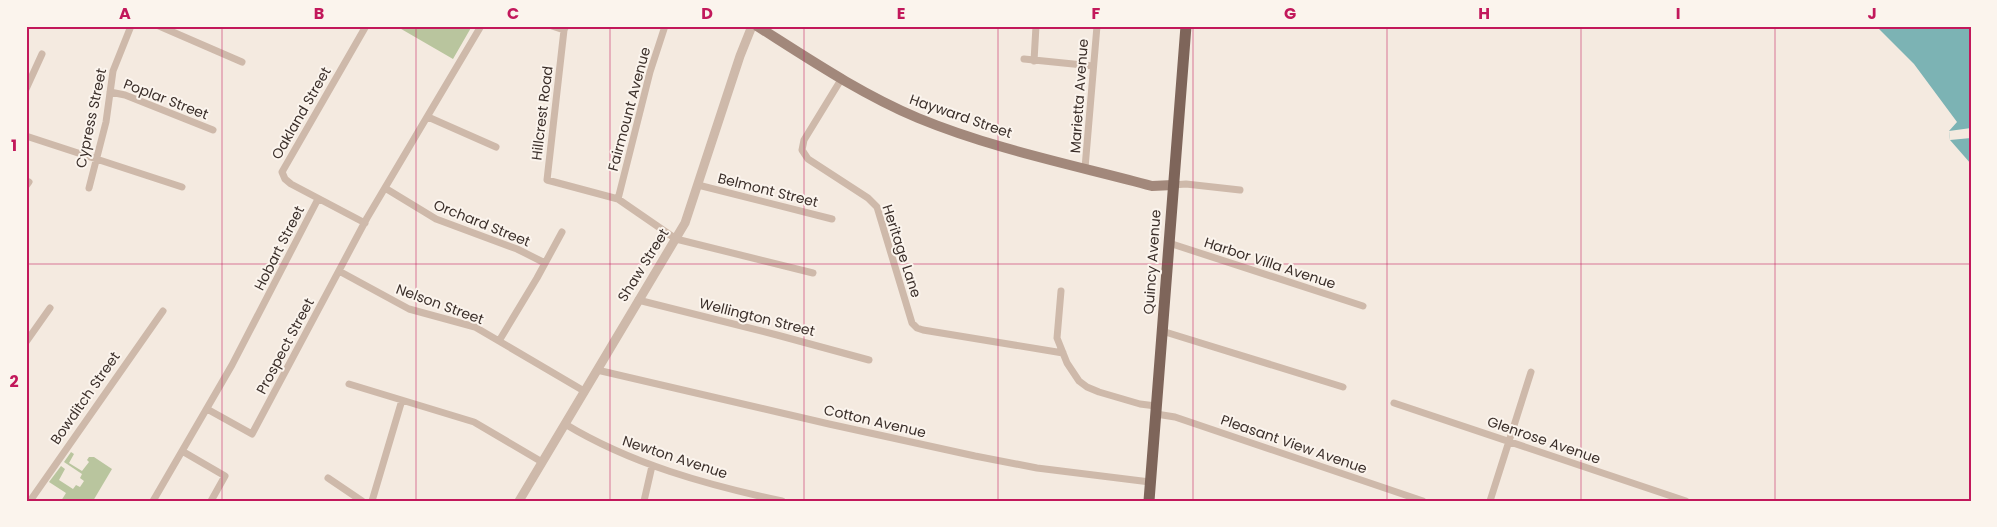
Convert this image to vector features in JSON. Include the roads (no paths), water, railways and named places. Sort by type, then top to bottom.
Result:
[{"type":"main road","name":"Hayward Street","points":[[757,26],[895,108],[946,128],[982,140],[1152,186],[1173,185]]},
{"type":"main road","name":"Quincy Avenue","points":[[1149,501],[1186,26]]},
{"type":"street","name":"Cypress Street","points":[[89,188],[106,122],[113,71],[131,26]]},
{"type":"street","points":[[159,26],[242,62]]},
{"type":"street","name":"Oakland Street","points":[[318,198],[287,182],[283,177],[282,170],[366,26]]},
{"type":"street","points":[[365,223],[481,26]]},
{"type":"street","points":[[552,26],[565,28]]},
{"type":"street","name":"Fairmount Avenue","points":[[618,199],[650,72],[665,26]]},
{"type":"street","name":"Shaw Street","points":[[519,501],[685,223],[740,56],[752,26]]},
{"type":"street","points":[[1034,61],[1036,26]]},
{"type":"street","name":"Marietta Avenue","points":[[1085,168],[1097,26]]},
{"type":"street","name":"Hillcrest Road","points":[[565,28],[547,180],[618,199]]},
{"type":"street","points":[[26,89],[42,54]]},
{"type":"street","points":[[1024,59],[1094,66]]},
{"type":"street","name":"Heritage Lane","points":[[842,78],[804,140],[802,150],[808,159],[868,198],[877,207],[912,323],[917,328],[923,330],[1063,353]]},
{"type":"street","name":"Poplar Street","points":[[110,92],[125,95],[212,130]]},
{"type":"street","points":[[428,117],[496,147]]},
{"type":"street","points":[[26,136],[182,188]]},
{"type":"street","points":[[1173,185],[1186,184],[1240,190]]},
{"type":"street","name":"Belmont Street","points":[[698,185],[832,219]]},
{"type":"street","name":"Orchard Street","points":[[385,188],[436,218],[517,249],[545,263]]},
{"type":"street","name":"Hobart Street","points":[[153,501],[257,319],[318,198],[365,223]]},
{"type":"street","points":[[618,199],[676,239],[813,273]]},
{"type":"street","name":"Prospect Street","points":[[206,409],[252,434],[365,223]]},
{"type":"street","points":[[499,341],[562,232]]},
{"type":"street","name":"Harbor Villa Avenue","points":[[1169,243],[1363,306]]},
{"type":"street","name":"Nelson Street","points":[[339,271],[409,309],[465,323],[584,391]]},
{"type":"street","name":"Pleasant View Avenue","points":[[1061,291],[1057,338],[1073,374],[1084,385],[1095,391],[1423,501]]},
{"type":"street","name":"Wellington Street","points":[[638,300],[869,360]]},
{"type":"street","points":[[26,342],[50,308]]},
{"type":"street","name":"Bowditch Street","points":[[30,501],[163,310]]},
{"type":"street","points":[[1162,331],[1343,387]]},
{"type":"street","name":"Cotton Avenue","points":[[597,370],[975,456],[1036,468],[1150,482]]},
{"type":"street","points":[[1490,501],[1531,372]]},
{"type":"street","points":[[349,384],[474,422],[542,462]]},
{"type":"street","points":[[372,501],[402,400]]},
{"type":"street","name":"Glenrose Avenue","points":[[1394,403],[1686,501]]},
{"type":"street","name":"Newton Avenue","points":[[565,424],[611,449],[652,466],[744,497],[782,501]]},
{"type":"street","points":[[182,451],[225,476],[211,501]]},
{"type":"street","points":[[644,501],[652,466]]},
{"type":"street","points":[[328,478],[362,501]]},
{"type":"water","points":[[1876,26],[1971,26],[1971,164],[1950,140],[1949,131],[1957,122],[1914,64]]}]
